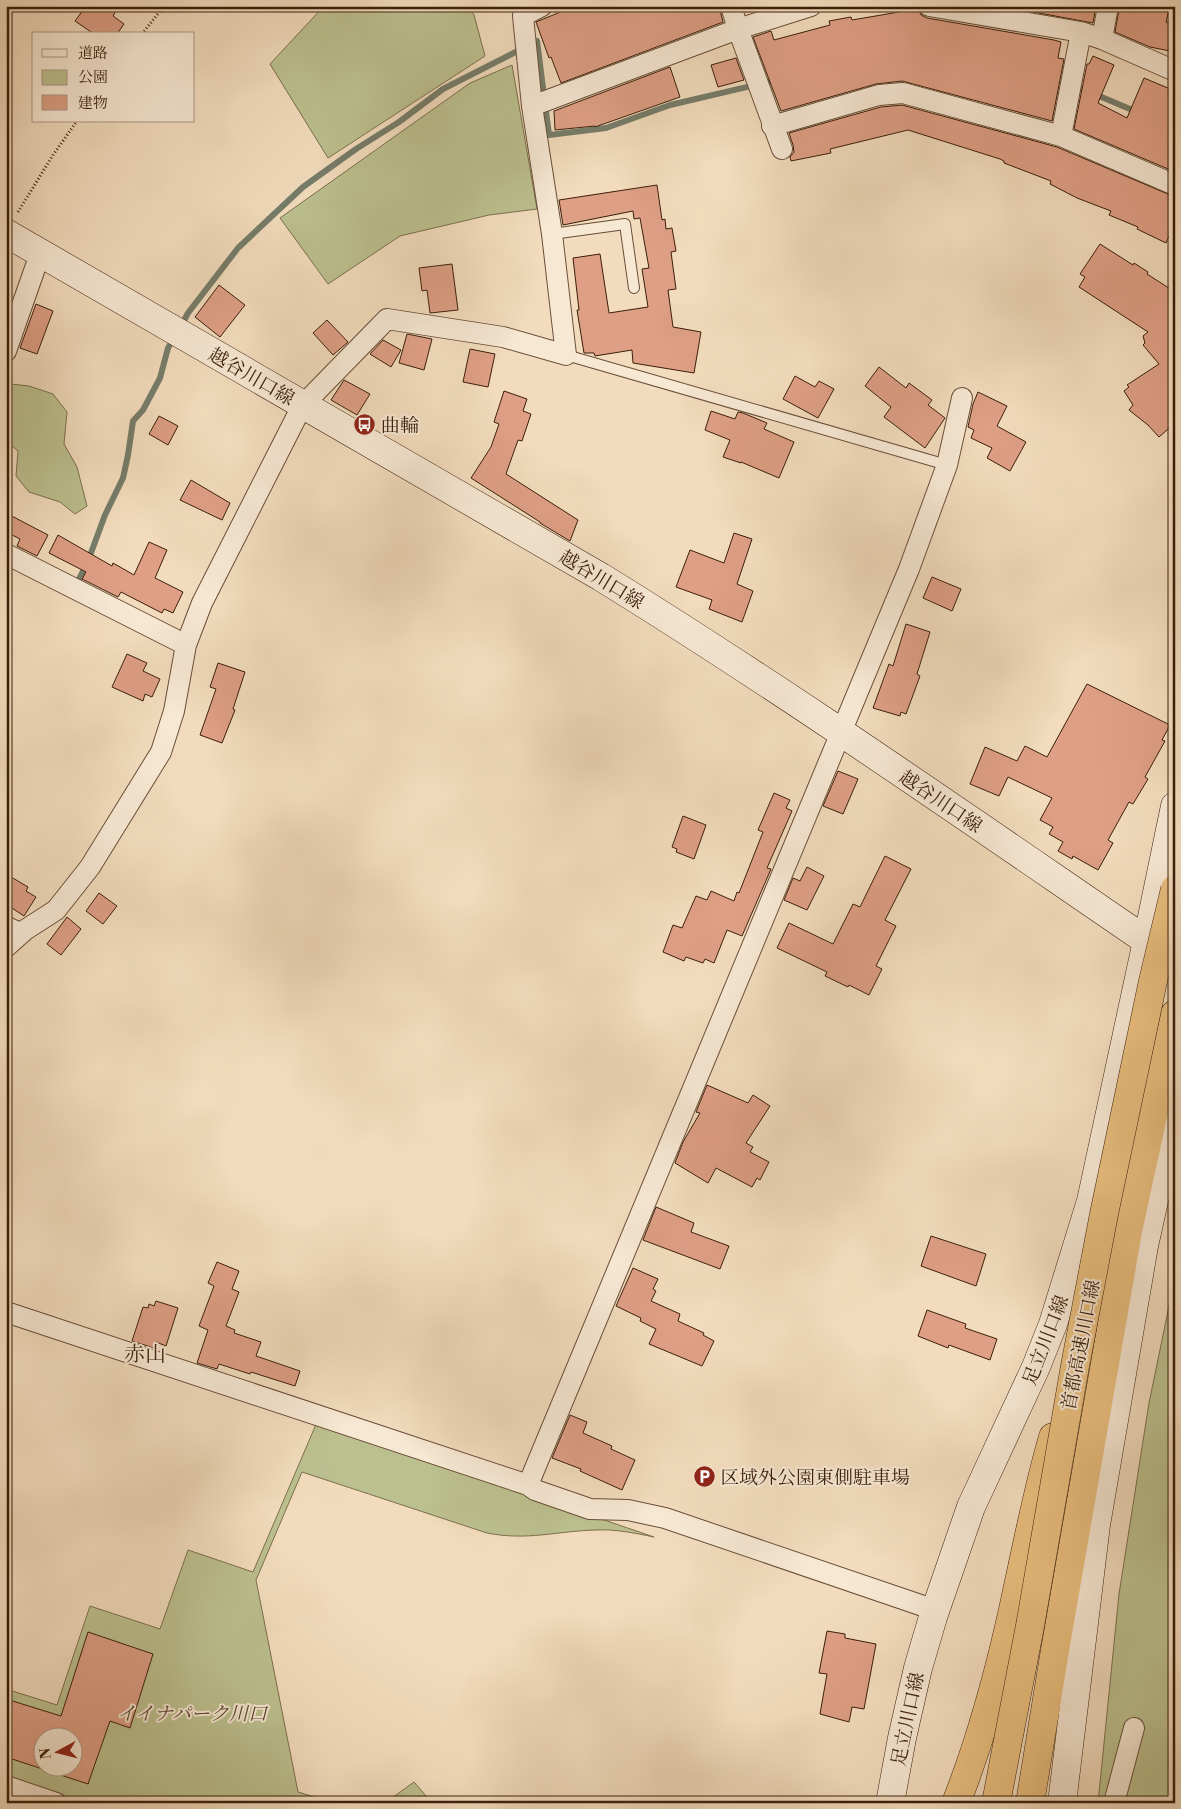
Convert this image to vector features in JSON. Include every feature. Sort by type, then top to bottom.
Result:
[{"type":"highway","name":"首都高速川口線","points":[[996,1803],[1030,1626],[1075,1366],[1104,1214],[1151,990],[1175,890]]},
{"type":"highway","name":"首都高速川口線","points":[[1030,1803],[1128,1231],[1175,1014]]},
{"type":"highway","points":[[956,1803],[998,1673],[1040,1482],[1075,1366]]},
{"type":"main road","name":"越谷川口線","points":[[11,225],[40,254],[601,577],[696,636],[841,732],[1175,962]]},
{"type":"main road","name":"足立川口線","points":[[890,1803],[918,1668],[935,1610],[971,1507],[1036,1367],[1053,1324],[1091,1201],[1175,806]]},
{"type":"main road","points":[[1062,1803],[1096,1525],[1144,1246],[1175,1106]]},
{"type":"street","points":[[6,947],[25,930],[56,910],[90,867],[161,752],[174,711],[186,645],[202,603],[302,406],[387,319],[503,337],[566,355],[552,234],[532,106],[523,16],[542,6]]},
{"type":"street","points":[[731,6],[772,126],[782,149]]},
{"type":"street","points":[[532,106],[738,29],[811,6]]},
{"type":"street","points":[[929,6],[1081,32],[1102,39],[1175,71]]},
{"type":"street","points":[[1102,39],[1108,6]]},
{"type":"street","points":[[1061,136],[1081,32]]},
{"type":"street","points":[[772,126],[879,95],[903,93],[1061,136],[1175,184]]},
{"type":"street","points":[[6,351],[40,254]]},
{"type":"street","points":[[528,1485],[909,569],[947,465],[962,398]]},
{"type":"street","points":[[6,554],[186,645]]},
{"type":"street","points":[[6,1312],[528,1485],[535,1490],[590,1509],[628,1510],[665,1518],[935,1610]]},
{"type":"street","points":[[1114,1803],[1134,1728]]},
{"type":"street","points":[[6,1786],[56,1803]]},
{"type":"lane","points":[[552,234],[625,224],[634,288]]},
{"type":"lane","points":[[566,355],[947,465]]},
{"type":"lane","points":[[6,921],[25,930]]},
{"type":"path","points":[[144,32],[164,6]]},
{"type":"path","points":[[11,225],[75,122]]},
{"type":"green space","points":[[324,6],[467,6],[474,15],[485,56],[328,158],[270,64]]},
{"type":"green space","points":[[512,65],[537,209],[489,215],[400,236],[328,284],[280,218],[470,83]]},
{"type":"green space","points":[[6,375],[11,384],[29,386],[53,394],[67,412],[64,444],[77,467],[87,506],[75,514],[60,502],[29,492],[16,476],[18,451],[6,441]]},
{"type":"green space","points":[[1175,1277],[1175,1803],[1098,1803],[1119,1594],[1149,1403]]},
{"type":"green space","name":"イイナパーク川口","points":[[317,1422],[654,1537],[603,1530],[529,1536],[487,1533],[302,1472],[256,1580],[298,1792],[334,1803],[6,1803],[6,1689],[57,1705],[90,1606],[160,1629],[188,1550],[253,1572]]},
{"type":"green space","points":[[414,1782],[432,1803],[385,1803]]},
{"type":"building","points":[[86,6],[119,6],[113,16],[124,24],[118,32],[91,32],[75,21]]},
{"type":"building","points":[[575,6],[719,6],[723,22],[561,83],[551,57],[549,58],[536,22]]},
{"type":"building","points":[[899,6],[917,6],[921,15],[927,18],[1061,42],[1058,58],[1064,59],[1052,121],[902,81],[876,84],[781,111],[753,37],[771,31],[774,40],[830,25],[829,21],[851,17],[852,20],[899,12]]},
{"type":"building","points":[[1001,6],[1096,6],[1093,23]]},
{"type":"building","points":[[1132,6],[1170,6],[1166,22],[1175,24],[1170,51],[1150,47],[1115,32],[1119,10],[1130,12]]},
{"type":"building","points":[[1093,56],[1114,65],[1098,103],[1127,118],[1144,78],[1175,91],[1175,172],[1074,129],[1087,64],[1089,64]]},
{"type":"building","points":[[736,58],[744,80],[718,87],[711,65]]},
{"type":"building","points":[[670,67],[680,97],[595,127],[555,130],[554,111]]},
{"type":"building","points":[[902,105],[1057,147],[1175,197],[1175,223],[1166,243],[1137,229],[1138,227],[1109,215],[1111,211],[1077,198],[1050,184],[1051,181],[1004,163],[1000,159],[908,130],[830,149],[831,153],[791,161],[790,157],[794,152],[789,133],[881,107]]},
{"type":"building","points":[[657,185],[662,220],[665,219],[666,229],[672,228],[676,251],[671,252],[676,289],[668,290],[673,327],[701,332],[694,373],[633,363],[632,350],[595,356],[594,353],[584,353],[577,310],[579,310],[573,258],[600,254],[609,313],[648,307],[642,269],[649,268],[640,218],[634,219],[633,211],[563,225],[559,200]]},
{"type":"building","points":[[1100,244],[1133,265],[1134,263],[1175,292],[1175,423],[1159,437],[1148,425],[1129,410],[1133,405],[1124,391],[1129,387],[1127,385],[1159,364],[1143,345],[1145,343],[1143,336],[1148,332],[1079,287],[1085,277],[1080,274]]},
{"type":"building","points":[[452,264],[458,310],[430,313],[427,290],[422,291],[419,268]]},
{"type":"building","points":[[219,285],[245,305],[220,337],[195,317]]},
{"type":"building","points":[[36,304],[53,311],[37,354],[20,348]]},
{"type":"building","points":[[327,320],[348,342],[333,355],[313,333]]},
{"type":"building","points":[[407,334],[432,339],[424,370],[399,363]]},
{"type":"building","points":[[383,340],[401,350],[391,367],[370,354]]},
{"type":"building","points":[[470,349],[495,354],[488,387],[463,382]]},
{"type":"building","points":[[879,367],[906,388],[909,383],[932,400],[928,405],[945,418],[925,448],[884,417],[891,407],[865,386]]},
{"type":"building","points":[[795,376],[815,387],[819,381],[834,389],[818,418],[783,399]]},
{"type":"building","points":[[344,380],[370,394],[357,415],[331,400]]},
{"type":"building","points":[[504,391],[527,399],[523,411],[531,414],[522,441],[518,440],[506,474],[578,520],[570,541],[471,478],[491,447],[499,424],[494,422]]},
{"type":"building","points":[[978,392],[1007,406],[997,426],[1026,442],[1010,471],[987,458],[992,448],[971,438],[974,430],[968,427],[973,404]]},
{"type":"building","points":[[711,411],[735,419],[738,412],[743,413],[767,423],[764,429],[794,442],[779,478],[741,462],[723,457],[730,440],[705,430]]},
{"type":"building","points":[[159,416],[178,426],[168,445],[149,434]]},
{"type":"building","points":[[191,480],[230,503],[222,520],[180,500]]},
{"type":"building","points":[[6,513],[48,535],[37,556],[17,546],[20,539],[6,532]]},
{"type":"building","points":[[734,533],[752,539],[737,584],[753,591],[742,622],[709,609],[712,600],[676,587],[690,550],[724,563]]},
{"type":"building","points":[[58,535],[112,566],[113,563],[134,575],[149,542],[167,550],[155,578],[183,592],[173,613],[164,609],[162,613],[121,592],[118,597],[82,579],[86,572],[49,553]]},
{"type":"building","points":[[932,577],[961,589],[952,611],[923,598]]},
{"type":"building","points":[[906,624],[930,632],[917,674],[920,676],[906,714],[901,712],[900,716],[873,708],[889,664],[893,666]]},
{"type":"building","points":[[127,654],[147,663],[143,671],[160,679],[152,697],[145,694],[143,701],[112,687]]},
{"type":"building","points":[[218,663],[245,672],[233,709],[235,710],[222,743],[200,735],[216,689],[210,687]]},
{"type":"building","points":[[1087,684],[1170,725],[1162,740],[1165,741],[1145,777],[1148,779],[1133,804],[1129,802],[1108,840],[1113,843],[1098,870],[1073,856],[1072,859],[1058,851],[1063,842],[1049,834],[1053,827],[1040,820],[1052,798],[1008,777],[999,796],[970,784],[985,747],[1017,761],[1025,746],[1047,757]]},
{"type":"building","points":[[838,771],[858,779],[843,814],[823,806]]},
{"type":"building","points":[[774,793],[790,800],[786,808],[792,811],[767,868],[771,869],[742,936],[727,930],[714,963],[705,959],[703,963],[686,957],[684,961],[663,952],[673,925],[682,928],[696,896],[707,900],[711,891],[734,901],[737,892],[739,893],[763,832],[758,830]]},
{"type":"building","points":[[683,816],[706,825],[694,859],[676,852],[677,849],[672,847]]},
{"type":"building","points":[[885,856],[911,869],[885,920],[896,926],[876,966],[882,969],[869,995],[825,976],[827,972],[777,948],[789,923],[833,944],[853,904],[860,907]]},
{"type":"building","points":[[807,867],[824,876],[807,910],[784,900],[793,878],[800,881]]},
{"type":"building","points":[[6,874],[28,887],[26,891],[36,897],[24,916],[6,904]]},
{"type":"building","points":[[99,893],[117,906],[103,924],[86,911]]},
{"type":"building","points":[[67,917],[81,929],[61,955],[47,944]]},
{"type":"building","points":[[707,1085],[748,1103],[753,1095],[770,1106],[746,1143],[753,1147],[750,1152],[769,1162],[760,1180],[757,1178],[752,1187],[716,1168],[708,1183],[675,1163],[683,1142],[700,1113],[696,1112]]},
{"type":"building","points":[[656,1207],[694,1223],[691,1232],[729,1246],[720,1269],[643,1240]]},
{"type":"building","points":[[931,1236],[986,1254],[976,1286],[921,1266]]},
{"type":"building","points":[[217,1262],[239,1271],[232,1289],[239,1292],[226,1326],[235,1330],[234,1333],[261,1342],[256,1356],[300,1371],[295,1386],[219,1364],[217,1369],[197,1363],[208,1330],[199,1326],[214,1286],[208,1283]]},
{"type":"building","points":[[633,1268],[658,1279],[653,1289],[656,1291],[651,1301],[680,1314],[678,1321],[704,1333],[703,1335],[714,1341],[702,1366],[649,1344],[656,1329],[640,1321],[641,1318],[616,1306]]},
{"type":"building","points":[[156,1301],[178,1308],[166,1346],[156,1342],[154,1348],[132,1341],[143,1307],[148,1308],[149,1304],[154,1306]]},
{"type":"building","points":[[927,1310],[966,1324],[965,1328],[997,1339],[990,1360],[949,1345],[948,1348],[918,1336]]},
{"type":"building","points":[[570,1415],[587,1422],[583,1433],[612,1446],[611,1449],[635,1460],[622,1490],[580,1471],[581,1469],[552,1458]]},
{"type":"building","points":[[827,1631],[845,1634],[845,1638],[876,1644],[864,1709],[852,1707],[849,1722],[820,1714],[827,1674],[819,1673]]},
{"type":"building","points":[[88,1632],[153,1654],[130,1728],[110,1721],[88,1784],[64,1776],[82,1776],[82,1726],[32,1726],[32,1766],[6,1757],[6,1699],[61,1716]]},
{"type":"waterway","points":[[180,328],[188,313],[238,248],[303,187],[356,149],[399,122],[443,89],[537,41],[549,135],[606,128],[670,105],[777,80]]},
{"type":"waterway","points":[[1072,88],[1085,90],[1137,112]]},
{"type":"waterway","points":[[78,581],[88,561],[105,515],[123,478],[133,421],[143,410],[160,378],[168,348],[174,338]]},
{"type":"place","name":"曲輪","points":[[365,425]]},
{"type":"place","name":"区域外公園東側駐車場","points":[[704,1477]]},
{"type":"district","name":"赤山","points":[[145,1354]]}]
